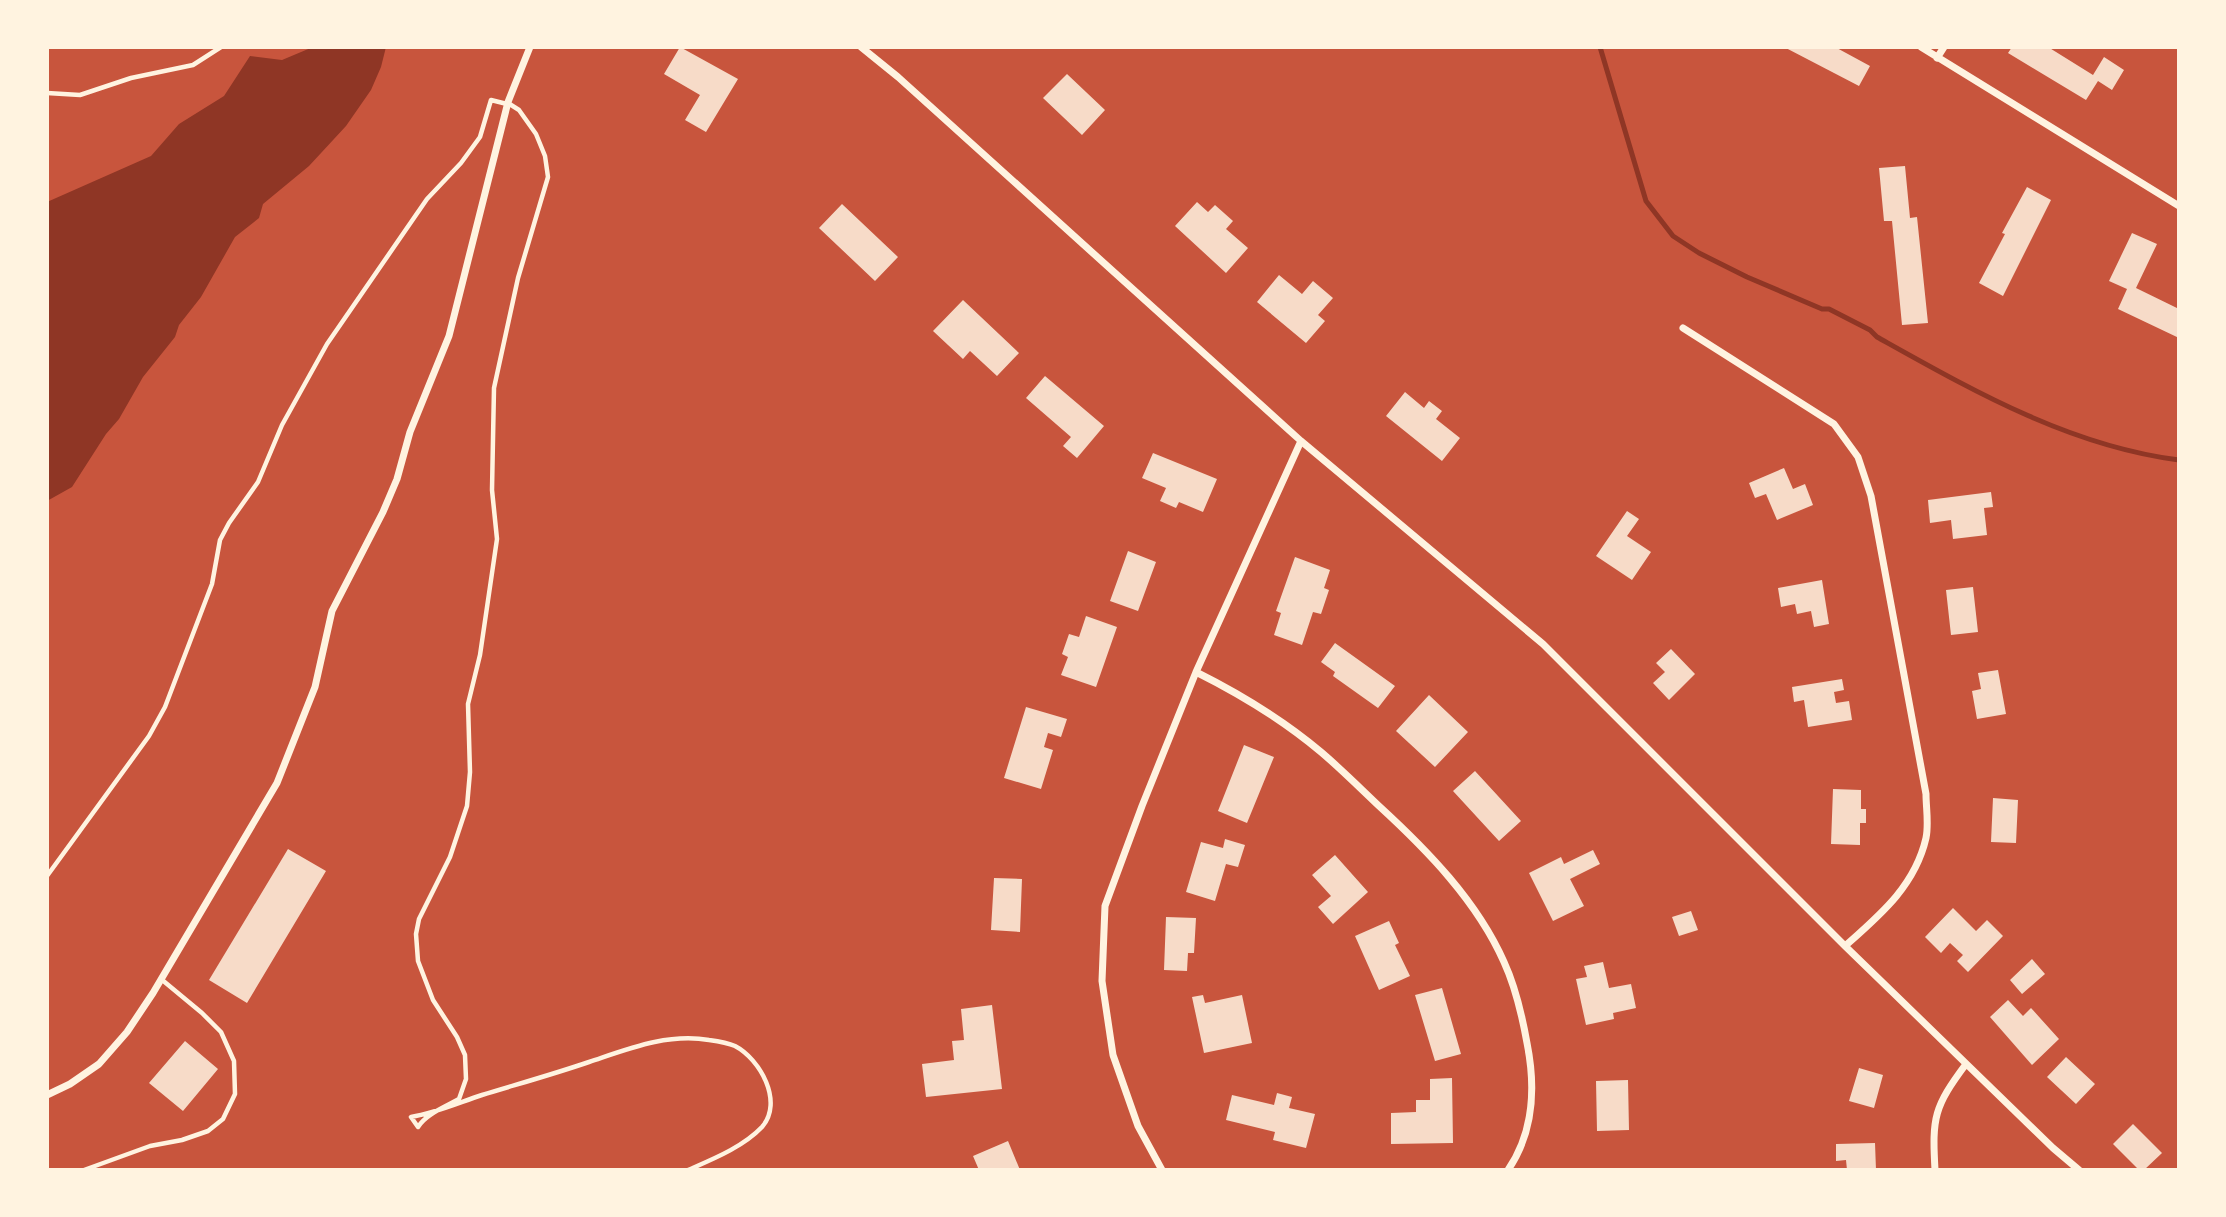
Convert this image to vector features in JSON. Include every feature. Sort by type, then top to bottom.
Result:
[{"type":"street","points":[[47,1096],[99,1064],[127,1032],[277,783],[315,687],[332,611],[388,501],[410,432],[449,336],[507,103],[530,47]]},
{"type":"street","points":[[862,47],[1301,441],[1543,644],[1845,946],[2079,1170]]},
{"type":"street","points":[[1921,47],[2179,206]]},
{"type":"street","points":[[1937,58],[1944,47]]},
{"type":"street","points":[[1682,328],[1834,424],[1858,457],[1871,496],[1926,794],[1927,836],[1913,876],[1886,910],[1845,946]]},
{"type":"street","points":[[1162,1170],[1138,1126],[1113,1055],[1102,981],[1105,906],[1196,672],[1301,441]]},
{"type":"street","points":[[1196,672],[1257,705],[1319,750],[1426,849],[1469,902],[1504,960],[1521,1008],[1530,1059],[1532,1110],[1520,1152],[1507,1170]]},
{"type":"street","points":[[1935,1170],[1933,1126],[1944,1094],[1966,1064]]},
{"type":"lane","points":[[47,93],[80,94],[131,78],[193,65],[220,47]]},
{"type":"lane","points":[[47,876],[149,736],[165,707],[212,584],[220,540],[258,482],[282,425],[327,344],[427,199],[461,163],[480,137],[491,100],[507,103],[519,110],[536,134],[545,156],[548,177],[518,278],[494,388],[492,490],[497,539],[480,655],[468,704],[470,772],[467,806],[450,857],[419,919],[416,934],[418,961],[433,1000],[457,1037],[465,1055],[466,1079],[459,1099],[434,1113],[423,1119],[418,1127],[411,1117],[434,1113],[635,1045],[670,1039],[708,1039],[734,1046],[753,1061],[762,1072],[769,1090],[770,1113],[763,1126],[748,1139],[722,1155],[688,1170]]},
{"type":"lane","points":[[84,1170],[150,1146],[182,1140],[208,1131],[223,1119],[235,1094],[234,1061],[221,1032],[161,979]]},
{"type":"shaded area","points":[[313,47],[386,47],[371,90],[346,126],[309,166],[263,204],[259,218],[235,237],[201,297],[179,325],[175,337],[143,377],[119,419],[106,434],[72,487],[47,501],[47,202],[151,156],[179,124],[224,96],[250,56],[282,60]]},
{"type":"building","points":[[680,47],[738,79],[706,132],[685,120],[700,95],[664,74]]},
{"type":"building","points":[[1784,47],[1835,47],[1870,66],[1859,86]]},
{"type":"building","points":[[2012,47],[2048,47],[2093,75],[2104,57],[2124,70],[2112,90],[2098,81],[2086,100],[2008,53]]},
{"type":"building","points":[[1067,74],[1105,110],[1082,135],[1043,98]]},
{"type":"building","points":[[1905,166],[1910,218],[1917,217],[1928,323],[1902,325],[1892,221],[1884,221],[1879,168]]},
{"type":"building","points":[[2027,187],[2051,200],[2003,296],[1979,283]]},
{"type":"building","points":[[1197,202],[1208,212],[1215,205],[1233,221],[1226,229],[1248,248],[1226,273],[1175,226]]},
{"type":"building","points":[[842,204],[898,257],[875,281],[819,228]]},
{"type":"building","points":[[2132,233],[2157,244],[2136,288],[2179,309],[2179,338],[2118,309],[2127,289],[2109,281]]},
{"type":"building","points":[[1279,275],[1302,294],[1313,281],[1333,298],[1318,315],[1325,321],[1306,343],[1257,302]]},
{"type":"building","points":[[963,300],[1019,353],[997,376],[970,351],[963,359],[933,331]]},
{"type":"building","points":[[1045,376],[1104,426],[1077,458],[1063,446],[1071,437],[1026,398]]},
{"type":"building","points":[[1405,392],[1424,408],[1429,401],[1442,411],[1436,419],[1460,438],[1442,461],[1386,416]]},
{"type":"building","points":[[1153,453],[1217,479],[1203,512],[1179,502],[1176,508],[1160,501],[1166,488],[1142,478]]},
{"type":"building","points":[[1784,468],[1793,489],[1805,484],[1813,505],[1777,520],[1766,494],[1755,498],[1749,483]]},
{"type":"building","points":[[1991,492],[1993,507],[1984,508],[1987,535],[1953,539],[1951,520],[1930,523],[1928,500]]},
{"type":"building","points":[[1627,511],[1639,519],[1627,536],[1651,552],[1632,580],[1596,556]]},
{"type":"building","points":[[1128,551],[1156,562],[1138,611],[1110,601]]},
{"type":"building","points":[[1295,557],[1330,570],[1324,588],[1329,590],[1321,614],[1313,612],[1302,645],[1274,635],[1281,613],[1276,611]]},
{"type":"building","points":[[1822,580],[1829,624],[1814,627],[1811,611],[1797,614],[1795,604],[1781,607],[1778,588]]},
{"type":"building","points":[[1973,587],[1978,632],[1951,635],[1946,590]]},
{"type":"building","points":[[1086,616],[1117,627],[1096,687],[1061,675],[1068,657],[1062,654],[1069,634],[1079,637]]},
{"type":"building","points":[[1335,643],[1395,686],[1378,708],[1333,676],[1335,672],[1321,662]]},
{"type":"building","points":[[1671,649],[1695,674],[1669,700],[1653,683],[1665,672],[1656,663]]},
{"type":"building","points":[[1998,670],[2006,714],[1977,719],[1972,691],[1981,689],[1978,673]]},
{"type":"building","points":[[1842,679],[1844,690],[1834,692],[1836,703],[1849,701],[1852,720],[1808,727],[1804,700],[1794,702],[1792,687]]},
{"type":"building","points":[[1429,695],[1468,732],[1435,767],[1396,731]]},
{"type":"building","points":[[1026,707],[1067,719],[1061,737],[1048,733],[1044,747],[1053,750],[1041,789],[1004,778]]},
{"type":"building","points":[[1244,745],[1274,757],[1247,823],[1218,811]]},
{"type":"building","points":[[1475,771],[1521,821],[1499,841],[1453,791]]},
{"type":"building","points":[[1833,789],[1861,790],[1861,809],[1866,809],[1866,823],[1860,823],[1860,845],[1831,844]]},
{"type":"building","points":[[1993,798],[2018,800],[2016,843],[1991,842]]},
{"type":"building","points":[[1225,839],[1245,845],[1238,867],[1226,864],[1215,901],[1186,892],[1201,842],[1223,848]]},
{"type":"building","points":[[288,849],[326,871],[247,1003],[209,980]]},
{"type":"building","points":[[1593,850],[1600,864],[1570,879],[1584,906],[1553,921],[1529,873],[1561,857],[1564,864]]},
{"type":"building","points":[[1335,855],[1368,892],[1333,924],[1318,907],[1331,896],[1312,875]]},
{"type":"building","points":[[994,878],[1022,879],[1020,932],[991,930]]},
{"type":"building","points":[[1953,908],[1976,931],[1987,920],[2003,936],[1968,972],[1957,961],[1963,955],[1950,943],[1941,953],[1925,937]]},
{"type":"building","points":[[1691,911],[1698,930],[1679,936],[1672,917]]},
{"type":"building","points":[[1166,917],[1196,918],[1194,953],[1188,953],[1187,971],[1164,970]]},
{"type":"building","points":[[1389,921],[1399,943],[1395,945],[1410,976],[1379,990],[1355,936]]},
{"type":"building","points":[[2032,959],[2045,974],[2022,994],[2010,980]]},
{"type":"building","points":[[1603,962],[1609,988],[1631,984],[1636,1008],[1613,1013],[1614,1019],[1586,1025],[1576,979],[1587,977],[1584,966]]},
{"type":"building","points":[[1442,988],[1461,1054],[1435,1061],[1415,995]]},
{"type":"building","points":[[1203,995],[1205,1003],[1242,995],[1252,1043],[1204,1053],[1192,997]]},
{"type":"building","points":[[2008,1000],[2023,1016],[2031,1008],[2059,1039],[2032,1065],[1990,1017]]},
{"type":"building","points":[[992,1005],[1002,1089],[926,1097],[922,1064],[954,1060],[952,1041],[964,1040],[961,1009]]},
{"type":"building","points":[[185,1041],[218,1069],[183,1111],[149,1083]]},
{"type":"building","points":[[2066,1057],[2095,1084],[2076,1104],[2047,1077]]},
{"type":"building","points":[[1859,1068],[1883,1075],[1874,1108],[1849,1101]]},
{"type":"building","points":[[1452,1078],[1453,1143],[1391,1144],[1391,1113],[1416,1112],[1416,1100],[1430,1100],[1430,1079]]},
{"type":"building","points":[[1628,1080],[1629,1130],[1597,1131],[1596,1081]]},
{"type":"building","points":[[1277,1093],[1292,1097],[1289,1108],[1315,1114],[1306,1148],[1273,1140],[1275,1132],[1226,1120],[1232,1095],[1274,1105]]},
{"type":"building","points":[[2133,1124],[2162,1153],[2144,1170],[2139,1170],[2113,1144]]},
{"type":"building","points":[[1008,1141],[1020,1170],[979,1170],[973,1156]]},
{"type":"building","points":[[1875,1143],[1876,1170],[1847,1170],[1846,1160],[1836,1161],[1836,1144]]},
{"type":"waterway","points":[[1600,47],[1646,201],[1673,236],[1699,253],[1747,277],[1822,309],[1829,309],[1949,377],[2022,413],[2099,442],[2138,453],[2179,460]]}]
